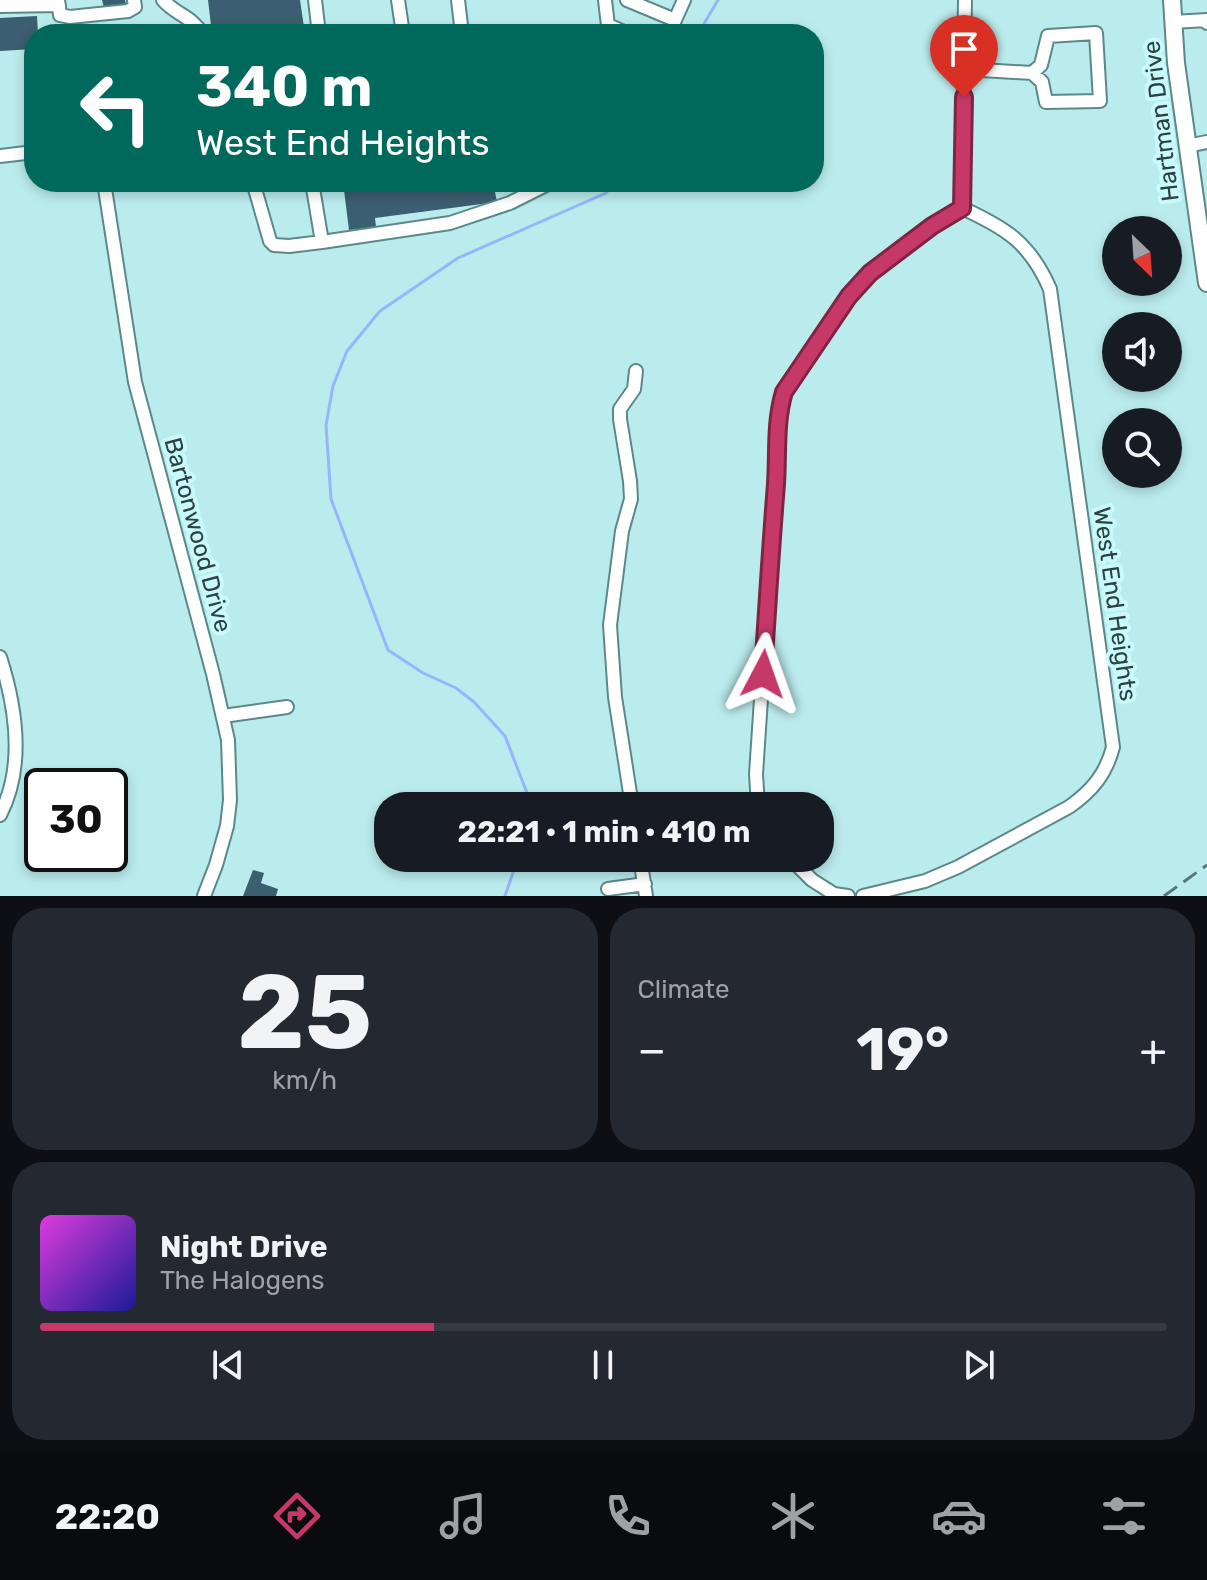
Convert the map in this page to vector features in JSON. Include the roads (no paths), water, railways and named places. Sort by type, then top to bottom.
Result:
[{"type":"main road","name":"Hartman Drive","points":[[1172,0],[1176,63],[1187,146],[1199,180],[1207,283]]},
{"type":"street","points":[[0,6],[59,3],[60,15],[70,17],[128,11],[135,7],[134,0]]},
{"type":"street","points":[[163,0],[195,24]]},
{"type":"street","points":[[315,0],[318,24]]},
{"type":"street","points":[[398,0],[402,24]]},
{"type":"street","points":[[458,0],[461,24]]},
{"type":"street","points":[[605,0],[608,24]]},
{"type":"street","points":[[627,0],[675,20]]},
{"type":"street","points":[[673,24],[684,0]]},
{"type":"street","points":[[757,792],[779,410],[784,392],[849,296],[870,273],[932,226],[962,208],[965,0]]},
{"type":"street","points":[[1173,22],[1207,20],[1207,23]]},
{"type":"street","points":[[965,69],[1032,73],[1042,82],[1046,102],[1100,101],[1096,33],[1048,36],[1041,65],[1032,73]]},
{"type":"street","points":[[1187,146],[1207,142]]},
{"type":"street","points":[[0,156],[24,153]]},
{"type":"street","name":"Bartonwood Drive","points":[[106,192],[135,382],[228,740],[230,800],[227,826],[204,896]]},
{"type":"street","points":[[256,192],[270,241],[274,245],[289,246],[450,223],[510,203],[532,192]]},
{"type":"street","points":[[314,192],[322,242]]},
{"type":"street","name":"West End Heights","points":[[863,896],[925,881],[958,867],[1069,807],[1096,783],[1109,765],[1113,747],[1050,289],[1040,266],[1011,234],[962,208]]},
{"type":"street","points":[[630,792],[615,697],[610,625],[622,531],[631,499],[620,409],[634,389],[636,371]]},
{"type":"street","points":[[0,657],[12,712],[16,760],[0,815]]},
{"type":"street","points":[[223,716],[287,707]]},
{"type":"street","points":[[804,872],[834,894],[848,896]]},
{"type":"street","points":[[608,889],[646,890]]},
{"type":"waterway","points":[[704,24],[718,0]]},
{"type":"waterway","points":[[527,792],[505,736],[474,702],[456,688],[423,673],[388,650],[331,499],[326,425],[333,386],[347,351],[380,311],[458,258],[607,192]]},
{"type":"waterway","points":[[505,896],[513,872]]},
{"type":"railway","points":[[1164,896],[1207,865]]}]
